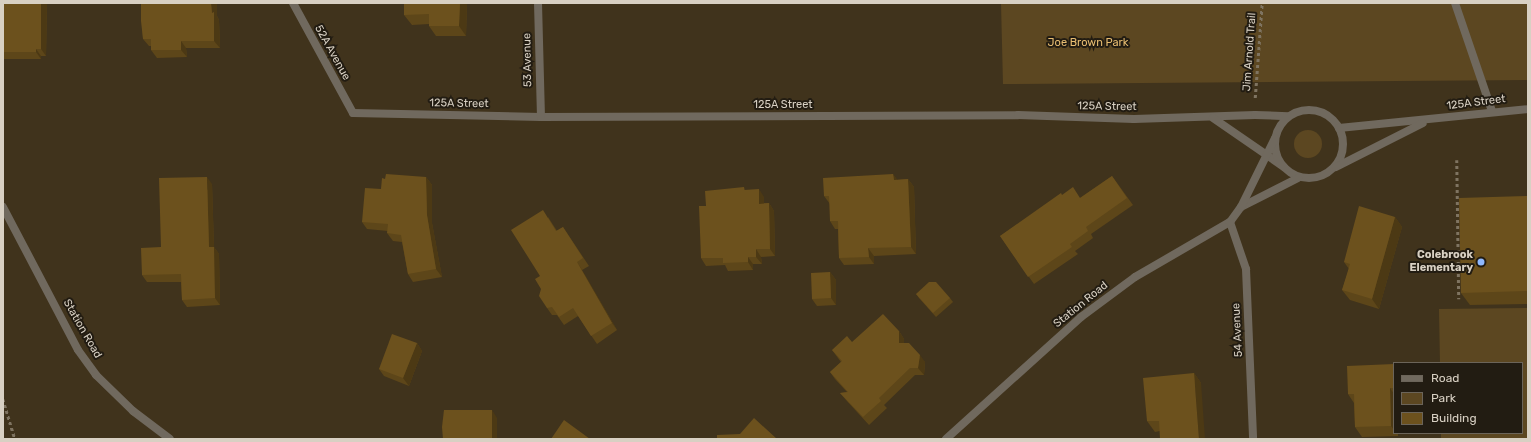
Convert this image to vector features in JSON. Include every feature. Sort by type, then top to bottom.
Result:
[{"type":"street","name":"52A Avenue","points":[[293,3],[353,113]]},
{"type":"street","name":"53 Avenue","points":[[538,3],[541,117]]},
{"type":"street","points":[[1455,3],[1492,111]]},
{"type":"street","name":"125A Street","points":[[1339,128],[1428,121],[1492,111],[1528,109]]},
{"type":"street","points":[[1213,118],[1298,178],[1316,177],[1336,167],[1343,148],[1339,128],[1326,114],[1316,110],[1296,112],[1288,116],[1280,125],[1275,138],[1274,149],[1284,167]]},
{"type":"street","name":"125A Street","points":[[353,113],[541,117],[1018,115],[1134,119],[1213,118],[1255,115],[1288,116]]},
{"type":"street","name":"125A Street","points":[[1336,167],[1428,121]]},
{"type":"street","name":"Station Road","points":[[946,439],[1081,317],[1135,277],[1230,222],[1241,207],[1275,138]]},
{"type":"street","name":"Station Road","points":[[1241,207],[1298,178]]},
{"type":"street","name":"Station Road","points":[[3,207],[78,350],[96,375],[133,411],[170,439]]},
{"type":"street","name":"54 Avenue","points":[[1230,222],[1246,269],[1253,439]]},
{"type":"path","name":"Jim Arnold Trail","points":[[1255,102],[1262,3]]},
{"type":"path","points":[[1456,160],[1459,299]]},
{"type":"path","points":[[3,399],[15,439]]},
{"type":"green space","name":"Joe Brown Park","points":[[1001,3],[1528,3],[1528,80],[1003,84]]},
{"type":"green space","points":[[1308,130],[1318,134],[1322,144],[1318,154],[1308,158],[1298,154],[1294,144],[1298,134]]},
{"type":"green space","points":[[1528,308],[1528,439],[1441,439],[1441,434],[1523,434],[1523,362],[1440,362],[1439,309]]},
{"type":"building","points":[[3,3],[41,3],[41,49],[36,49],[36,52],[3,52]]},
{"type":"building","points":[[141,3],[211,3],[212,13],[214,12],[214,41],[181,41],[181,50],[151,50],[151,39],[143,39]]},
{"type":"building","points":[[404,3],[460,3],[459,26],[429,26],[429,14],[404,15]]},
{"type":"building","points":[[386,174],[426,177],[427,215],[436,269],[408,274],[401,235],[387,233],[388,224],[362,222],[365,188],[381,189],[382,178],[385,179]]},
{"type":"building","points":[[893,174],[894,180],[908,179],[911,247],[868,248],[869,257],[839,258],[838,221],[830,221],[829,196],[824,196],[823,178]]},
{"type":"building","points":[[1112,176],[1127,198],[1086,227],[1088,231],[1070,244],[1072,247],[1028,277],[1000,236],[1061,193],[1062,195],[1073,187],[1080,198]]},
{"type":"building","points":[[207,177],[209,247],[214,247],[215,298],[182,300],[181,274],[142,275],[141,248],[161,247],[159,178]]},
{"type":"building","points":[[744,187],[744,190],[759,189],[759,204],[769,203],[770,249],[756,249],[756,257],[748,257],[748,262],[723,263],[723,258],[701,258],[699,206],[706,206],[705,191]]},
{"type":"building","points":[[1528,196],[1528,291],[1461,293],[1459,198]]},
{"type":"building","points":[[1359,206],[1395,217],[1372,299],[1342,290],[1350,264],[1344,262]]},
{"type":"building","points":[[543,210],[556,231],[563,227],[583,258],[577,262],[612,323],[591,336],[573,308],[559,317],[552,307],[547,308],[539,296],[541,289],[535,279],[540,276],[511,230]]},
{"type":"building","points":[[830,272],[831,298],[812,299],[811,273]]},
{"type":"building","points":[[929,282],[936,282],[950,298],[933,313],[916,294]]},
{"type":"building","points":[[883,314],[899,331],[899,343],[909,343],[920,355],[918,368],[910,368],[879,398],[881,401],[863,417],[840,393],[848,392],[830,372],[842,361],[832,350],[847,336],[852,342]]},
{"type":"building","points":[[392,334],[417,343],[403,378],[379,369]]},
{"type":"building","points":[[1393,364],[1393,388],[1390,388],[1391,426],[1355,427],[1354,394],[1348,394],[1347,366]]},
{"type":"building","points":[[1194,373],[1199,439],[1160,439],[1159,421],[1147,421],[1143,378]]},
{"type":"building","points":[[444,410],[492,410],[492,439],[443,439],[442,427]]},
{"type":"building","points":[[754,418],[777,439],[717,439],[717,435],[740,434]]},
{"type":"building","points":[[564,420],[590,439],[551,439]]},
{"type":"place","name":"Colebrook Elementary","points":[[1481,262]]}]
